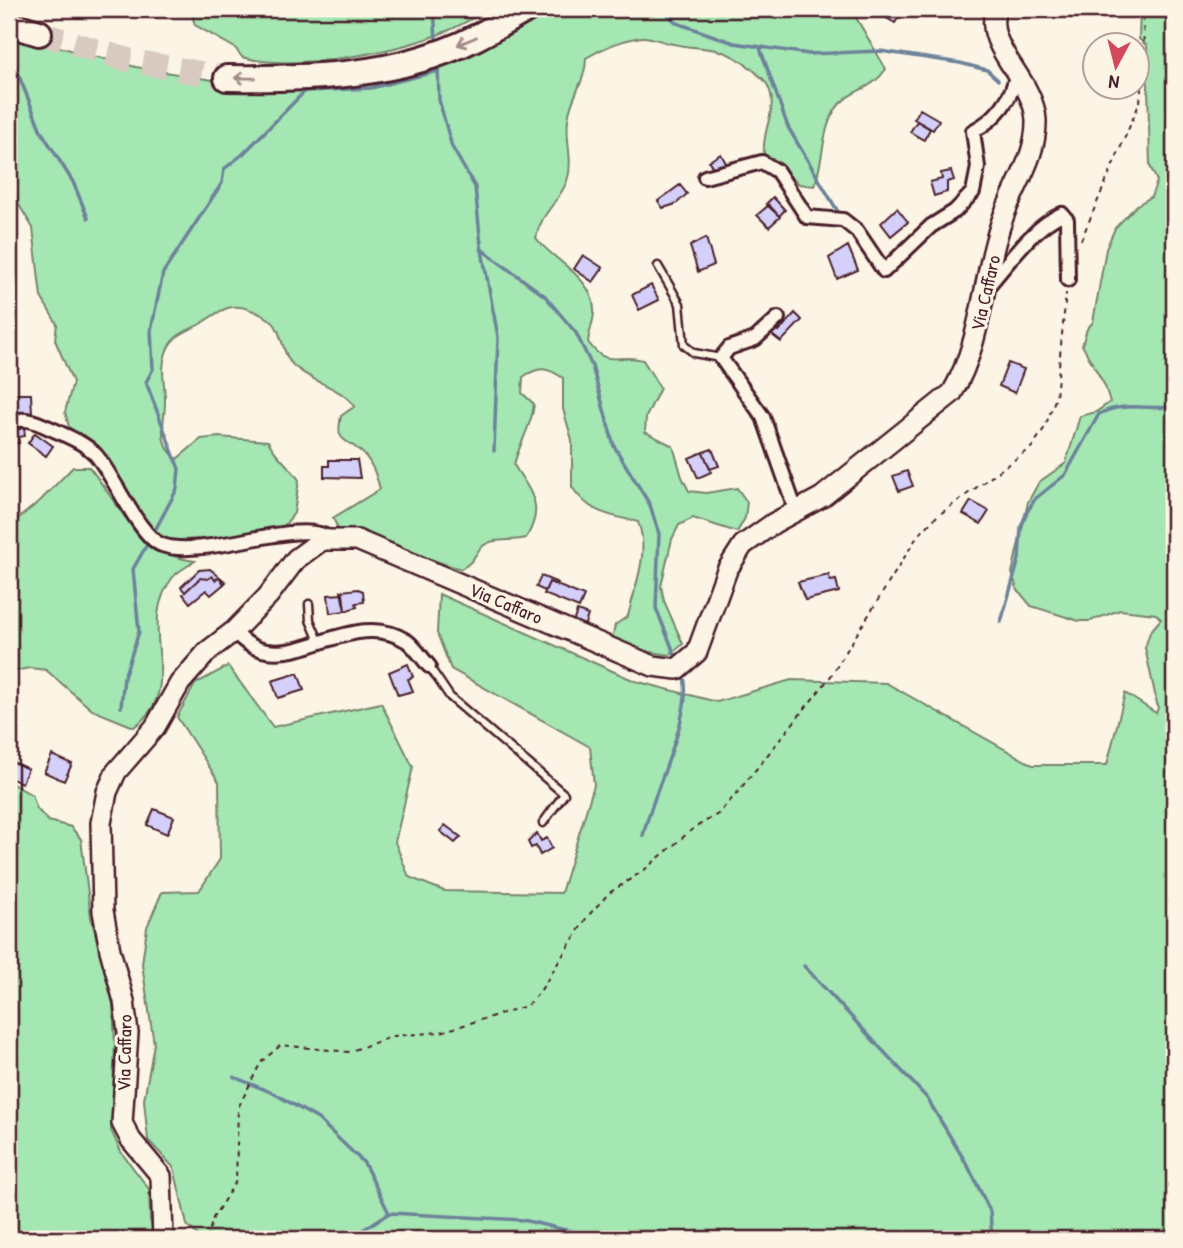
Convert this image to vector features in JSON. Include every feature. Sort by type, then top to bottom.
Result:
[{"type":"highway","points":[[227,78],[306,79],[385,68],[420,60],[474,39],[527,9]]},
{"type":"highway","points":[[9,24],[39,33]]},
{"type":"street","name":"Via Caffaro","points":[[163,1239],[161,1176],[131,1140],[122,1124],[128,1033],[124,1001],[103,911],[101,822],[107,792],[116,772],[155,727],[180,683],[208,651],[234,631],[268,596],[309,546],[331,539],[356,540],[653,666],[677,669],[697,652],[727,570],[743,545],[822,497],[952,393],[966,370],[1003,216],[1032,154],[1034,137],[1035,107],[1030,92],[993,30],[996,9]]},
{"type":"street","points":[[705,177],[762,162],[777,171],[807,217],[843,220],[857,231],[884,271],[931,226],[955,211],[973,192],[978,167],[972,131],[985,125],[1010,97],[1016,70]]},
{"type":"street","points":[[986,288],[1025,244],[1052,219],[1062,214],[1067,220],[1068,280]]},
{"type":"street","points":[[778,318],[755,340],[729,348],[721,358],[763,416],[796,511]]},
{"type":"street","points":[[9,422],[32,420],[88,449],[123,495],[145,534],[162,545],[204,549],[312,532],[331,539]]},
{"type":"street","points":[[234,631],[246,643],[273,654],[352,633],[382,631],[408,642],[429,666]]},
{"type":"lane","points":[[658,266],[680,304],[684,345],[694,353],[721,358]]},
{"type":"lane","points":[[309,604],[310,620],[319,641]]},
{"type":"lane","points":[[429,666],[450,697],[564,794],[543,823]]},
{"type":"path","points":[[207,1239],[212,1218],[236,1181],[238,1108],[261,1062],[281,1045],[348,1052],[394,1036],[452,1030],[526,1006],[538,993],[587,917],[609,893],[643,871],[694,828],[718,814],[737,793],[831,676],[917,537]]},
{"type":"green space","points":[[190,9],[490,9],[447,31],[401,46],[345,58],[289,62],[242,57],[235,48],[195,25]]},
{"type":"green space","points":[[543,9],[851,9],[886,69],[874,82],[846,98],[835,110],[827,128],[814,186],[799,184],[764,154],[772,106],[770,91],[761,77],[731,55],[644,37],[617,43],[586,58],[583,75],[569,112],[570,166],[567,181],[541,222],[536,238],[580,279],[592,298],[594,317],[588,342],[607,358],[643,360],[660,388],[646,417],[645,432],[673,446],[689,491],[706,493],[737,488],[747,502],[745,518],[737,532],[693,518],[679,525],[672,539],[661,586],[664,601],[683,644],[670,655],[625,648],[612,640],[615,625],[628,616],[642,557],[641,533],[638,522],[593,508],[572,487],[572,440],[563,409],[563,378],[548,370],[534,371],[523,377],[522,393],[534,404],[531,420],[514,465],[534,499],[535,516],[532,526],[526,538],[487,543],[470,563],[461,569],[338,529],[333,518],[380,489],[370,462],[340,434],[341,416],[355,406],[349,399],[293,365],[277,328],[269,319],[249,309],[227,308],[181,334],[169,347],[163,365],[164,439],[177,459],[201,439],[219,437],[268,441],[299,480],[294,513],[284,526],[230,537],[166,541],[152,532],[100,449],[69,427],[65,412],[73,382],[55,340],[57,324],[41,297],[33,228],[16,200],[14,184],[18,170],[9,144],[9,34],[136,67],[259,88],[520,25]]},
{"type":"green space","points":[[1140,9],[1174,9],[1174,1239],[202,1239],[187,1225],[174,1168],[148,1140],[144,1100],[154,1044],[142,964],[147,927],[162,892],[199,891],[220,859],[219,782],[177,717],[195,684],[228,666],[273,727],[381,703],[413,767],[395,842],[409,877],[444,891],[561,893],[594,785],[590,747],[451,669],[437,633],[439,594],[635,681],[717,702],[791,680],[886,683],[1033,765],[1107,765],[1125,693],[1156,713],[1158,708],[1145,648],[1150,632],[1161,619],[1156,614],[1120,610],[1090,621],[1079,621],[1031,606],[1017,589],[1012,573],[1028,502],[1039,482],[1066,463],[1080,416],[1096,412],[1110,402],[1105,386],[1082,345],[1087,329],[1093,322],[1106,249],[1115,228],[1137,205],[1151,197],[1157,181],[1150,166],[1148,102],[1152,102],[1152,32],[1139,32]]},
{"type":"green space","points":[[73,467],[89,467],[144,539],[158,549],[195,561],[173,577],[162,597],[158,617],[158,694],[150,711],[134,727],[92,710],[46,670],[30,668],[9,672],[9,526],[41,500]]},
{"type":"green space","points":[[9,782],[32,795],[37,809],[48,821],[71,827],[81,839],[91,917],[113,1004],[115,1045],[111,1130],[121,1152],[149,1189],[150,1220],[155,1239],[9,1239]]},
{"type":"building","points":[[886,9],[904,9],[895,23],[885,17],[888,11]]},
{"type":"building","points":[[920,109],[939,120],[933,130],[914,119]]},
{"type":"building","points":[[917,121],[930,129],[924,140],[910,132]]},
{"type":"building","points":[[721,154],[727,165],[713,168],[709,161]]},
{"type":"building","points":[[951,171],[954,180],[947,182],[947,192],[934,196],[930,182],[942,179],[941,173]]},
{"type":"building","points":[[680,185],[687,194],[676,204],[663,208],[658,201]]},
{"type":"building","points":[[773,197],[785,210],[779,216],[766,204]]},
{"type":"building","points":[[769,205],[780,217],[769,227],[757,215]]},
{"type":"building","points":[[897,208],[908,222],[891,236],[881,223]]},
{"type":"building","points":[[706,238],[714,265],[698,272],[690,246]]},
{"type":"building","points":[[848,246],[858,270],[837,279],[829,258]]},
{"type":"building","points":[[583,255],[603,268],[593,282],[574,269]]},
{"type":"building","points":[[651,285],[659,300],[639,310],[632,295]]},
{"type":"building","points":[[795,313],[802,320],[781,342],[771,334],[776,328],[779,331]]},
{"type":"building","points":[[1008,363],[1024,369],[1015,393],[999,386]]},
{"type":"building","points":[[13,394],[31,394],[32,413],[14,413]]},
{"type":"building","points":[[24,428],[25,436],[18,437],[19,443],[9,444],[9,431]]},
{"type":"building","points":[[35,433],[53,446],[46,456],[28,443]]},
{"type":"building","points":[[712,449],[719,466],[710,469],[703,452]]},
{"type":"building","points":[[703,452],[711,472],[698,478],[689,458]]},
{"type":"building","points":[[329,460],[357,460],[360,478],[324,477],[324,466],[329,466]]},
{"type":"building","points":[[907,471],[913,486],[899,491],[893,476]]},
{"type":"building","points":[[971,501],[989,511],[981,524],[963,514]]},
{"type":"building","points":[[210,569],[226,582],[224,584],[219,577],[215,580],[212,576],[208,579],[200,578],[185,592],[181,587],[199,570]]},
{"type":"building","points":[[829,575],[830,581],[836,580],[839,592],[805,600],[798,582]]},
{"type":"building","points":[[212,576],[215,580],[219,577],[224,584],[211,595],[206,590],[190,603],[183,594],[200,578],[208,579]]},
{"type":"building","points":[[541,576],[558,583],[549,582],[545,591],[536,587]]},
{"type":"building","points":[[549,582],[584,596],[579,608],[544,594]]},
{"type":"building","points":[[341,591],[363,591],[364,602],[356,603],[357,607],[345,611]]},
{"type":"building","points":[[343,594],[345,611],[330,613],[328,595]]},
{"type":"building","points":[[577,611],[588,615],[584,627],[573,623]]},
{"type":"building","points":[[408,664],[413,677],[408,679],[413,691],[398,695],[389,672]]},
{"type":"building","points":[[298,673],[304,690],[278,698],[272,681]]},
{"type":"building","points":[[52,755],[72,764],[64,781],[44,772]]},
{"type":"building","points":[[13,762],[28,769],[22,783],[9,778]]},
{"type":"building","points":[[154,809],[174,817],[167,834],[147,825]]},
{"type":"building","points":[[445,825],[461,837],[455,843],[440,831]]},
{"type":"building","points":[[537,833],[541,841],[547,838],[552,848],[540,855],[536,846],[531,848],[528,842]]},
{"type":"waterway","points":[[434,9],[436,40]]},
{"type":"waterway","points":[[661,9],[677,23],[734,43],[809,54],[880,51],[960,63],[987,70],[998,80]]},
{"type":"waterway","points":[[760,48],[788,127],[841,217]]},
{"type":"waterway","points":[[9,51],[41,131],[73,182],[88,218]]},
{"type":"waterway","points":[[438,66],[439,100],[452,147],[475,187],[481,245],[498,337],[494,451]]},
{"type":"waterway","points":[[153,534],[177,489],[179,469],[146,382],[153,369],[151,330],[163,273],[222,183],[224,169],[243,154],[305,91],[371,88],[438,71]]},
{"type":"waterway","points":[[481,249],[545,296],[576,333],[592,366],[614,446],[650,505],[659,534],[656,608],[677,660]]},
{"type":"waterway","points":[[1001,622],[1019,559],[1021,527],[1027,512],[1035,499],[1065,475],[1099,414],[1126,407],[1174,407]]},
{"type":"waterway","points":[[121,707],[124,677],[139,632],[133,569],[149,541]]},
{"type":"waterway","points":[[643,836],[678,731],[685,690],[683,674]]},
{"type":"waterway","points":[[804,966],[927,1098],[969,1168],[990,1211],[992,1239]]},
{"type":"waterway","points":[[234,1077],[275,1094],[318,1119],[364,1163],[389,1213]]},
{"type":"waterway","points":[[349,1239],[389,1213],[523,1220],[604,1239]]},
{"type":"tunnel","points":[[39,33],[128,60],[227,78]]}]
